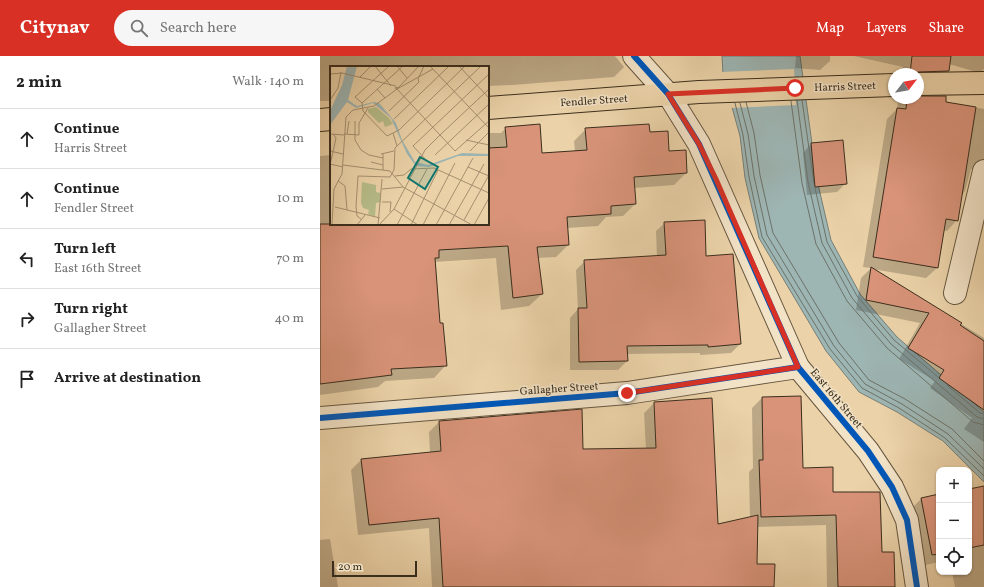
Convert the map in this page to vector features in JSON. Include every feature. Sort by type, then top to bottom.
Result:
[{"type":"main road","points":[[924,84],[984,82]]},
{"type":"main road","name":"Harris Street","points":[[699,92],[888,85]]},
{"type":"main road","name":"Fendler Street","points":[[489,108],[699,92]]},
{"type":"main road","points":[[320,120],[330,119]]},
{"type":"street","name":"East 16th Street","points":[[634,56],[668,94],[699,144],[798,367],[868,451],[892,487],[906,520],[917,587]]},
{"type":"street","points":[[955,293],[984,170]]},
{"type":"street","name":"Gallagher Street","points":[[320,418],[627,393],[798,367]]},
{"type":"water","points":[[722,56],[800,56],[817,180],[831,240],[860,294],[897,337],[984,412],[984,482],[972,470],[972,467],[969,467],[943,441],[897,412],[859,392],[826,351],[759,238],[745,178],[740,136],[723,75]]},
{"type":"pier","points":[[794,69],[796,105],[730,108],[721,72]]},
{"type":"building","points":[[912,56],[951,56],[949,71],[924,72],[924,68],[911,68]]},
{"type":"building","points":[[924,96],[946,96],[946,102],[976,107],[958,221],[946,219],[938,268],[873,257],[897,108],[906,109],[906,104],[924,104]]},
{"type":"building","points":[[540,124],[542,153],[587,150],[585,128],[649,124],[650,132],[668,131],[669,151],[686,150],[687,173],[634,177],[636,204],[611,206],[611,214],[567,217],[569,245],[537,247],[543,294],[513,298],[508,246],[439,250],[439,258],[435,258],[440,323],[443,323],[447,366],[391,369],[392,375],[320,384],[320,224],[489,225],[489,148],[507,147],[505,127]]},
{"type":"building","points":[[843,140],[847,184],[815,187],[811,143]]},
{"type":"building","points":[[705,220],[706,256],[733,254],[741,344],[708,347],[708,345],[627,346],[628,361],[579,362],[578,308],[587,308],[584,260],[666,255],[664,222]]},
{"type":"building","points":[[871,267],[962,323],[960,325],[984,341],[984,410],[939,378],[944,370],[908,348],[929,313],[866,300]]},
{"type":"building","points":[[801,396],[803,468],[833,467],[833,492],[880,492],[882,552],[894,552],[895,587],[838,587],[836,515],[761,517],[759,460],[763,460],[762,397]]},
{"type":"building","points":[[712,398],[718,524],[758,515],[757,564],[775,564],[774,587],[443,587],[439,518],[369,525],[361,459],[441,451],[439,421],[582,409],[583,449],[656,448],[654,402]]},
{"type":"building","points":[[984,486],[984,545],[972,547],[972,503],[972,488]]},
{"type":"building","points":[[936,495],[936,554],[932,555],[921,498]]},
{"type":"cycle path","points":[[634,56],[668,94],[699,144],[798,367],[868,451],[892,487],[907,520],[917,587]]},
{"type":"cycle path","points":[[320,418],[627,393],[798,367]]},
{"type":"route","points":[[627,393],[798,367],[732,219],[716,179],[699,144],[668,94],[795,88]]}]
